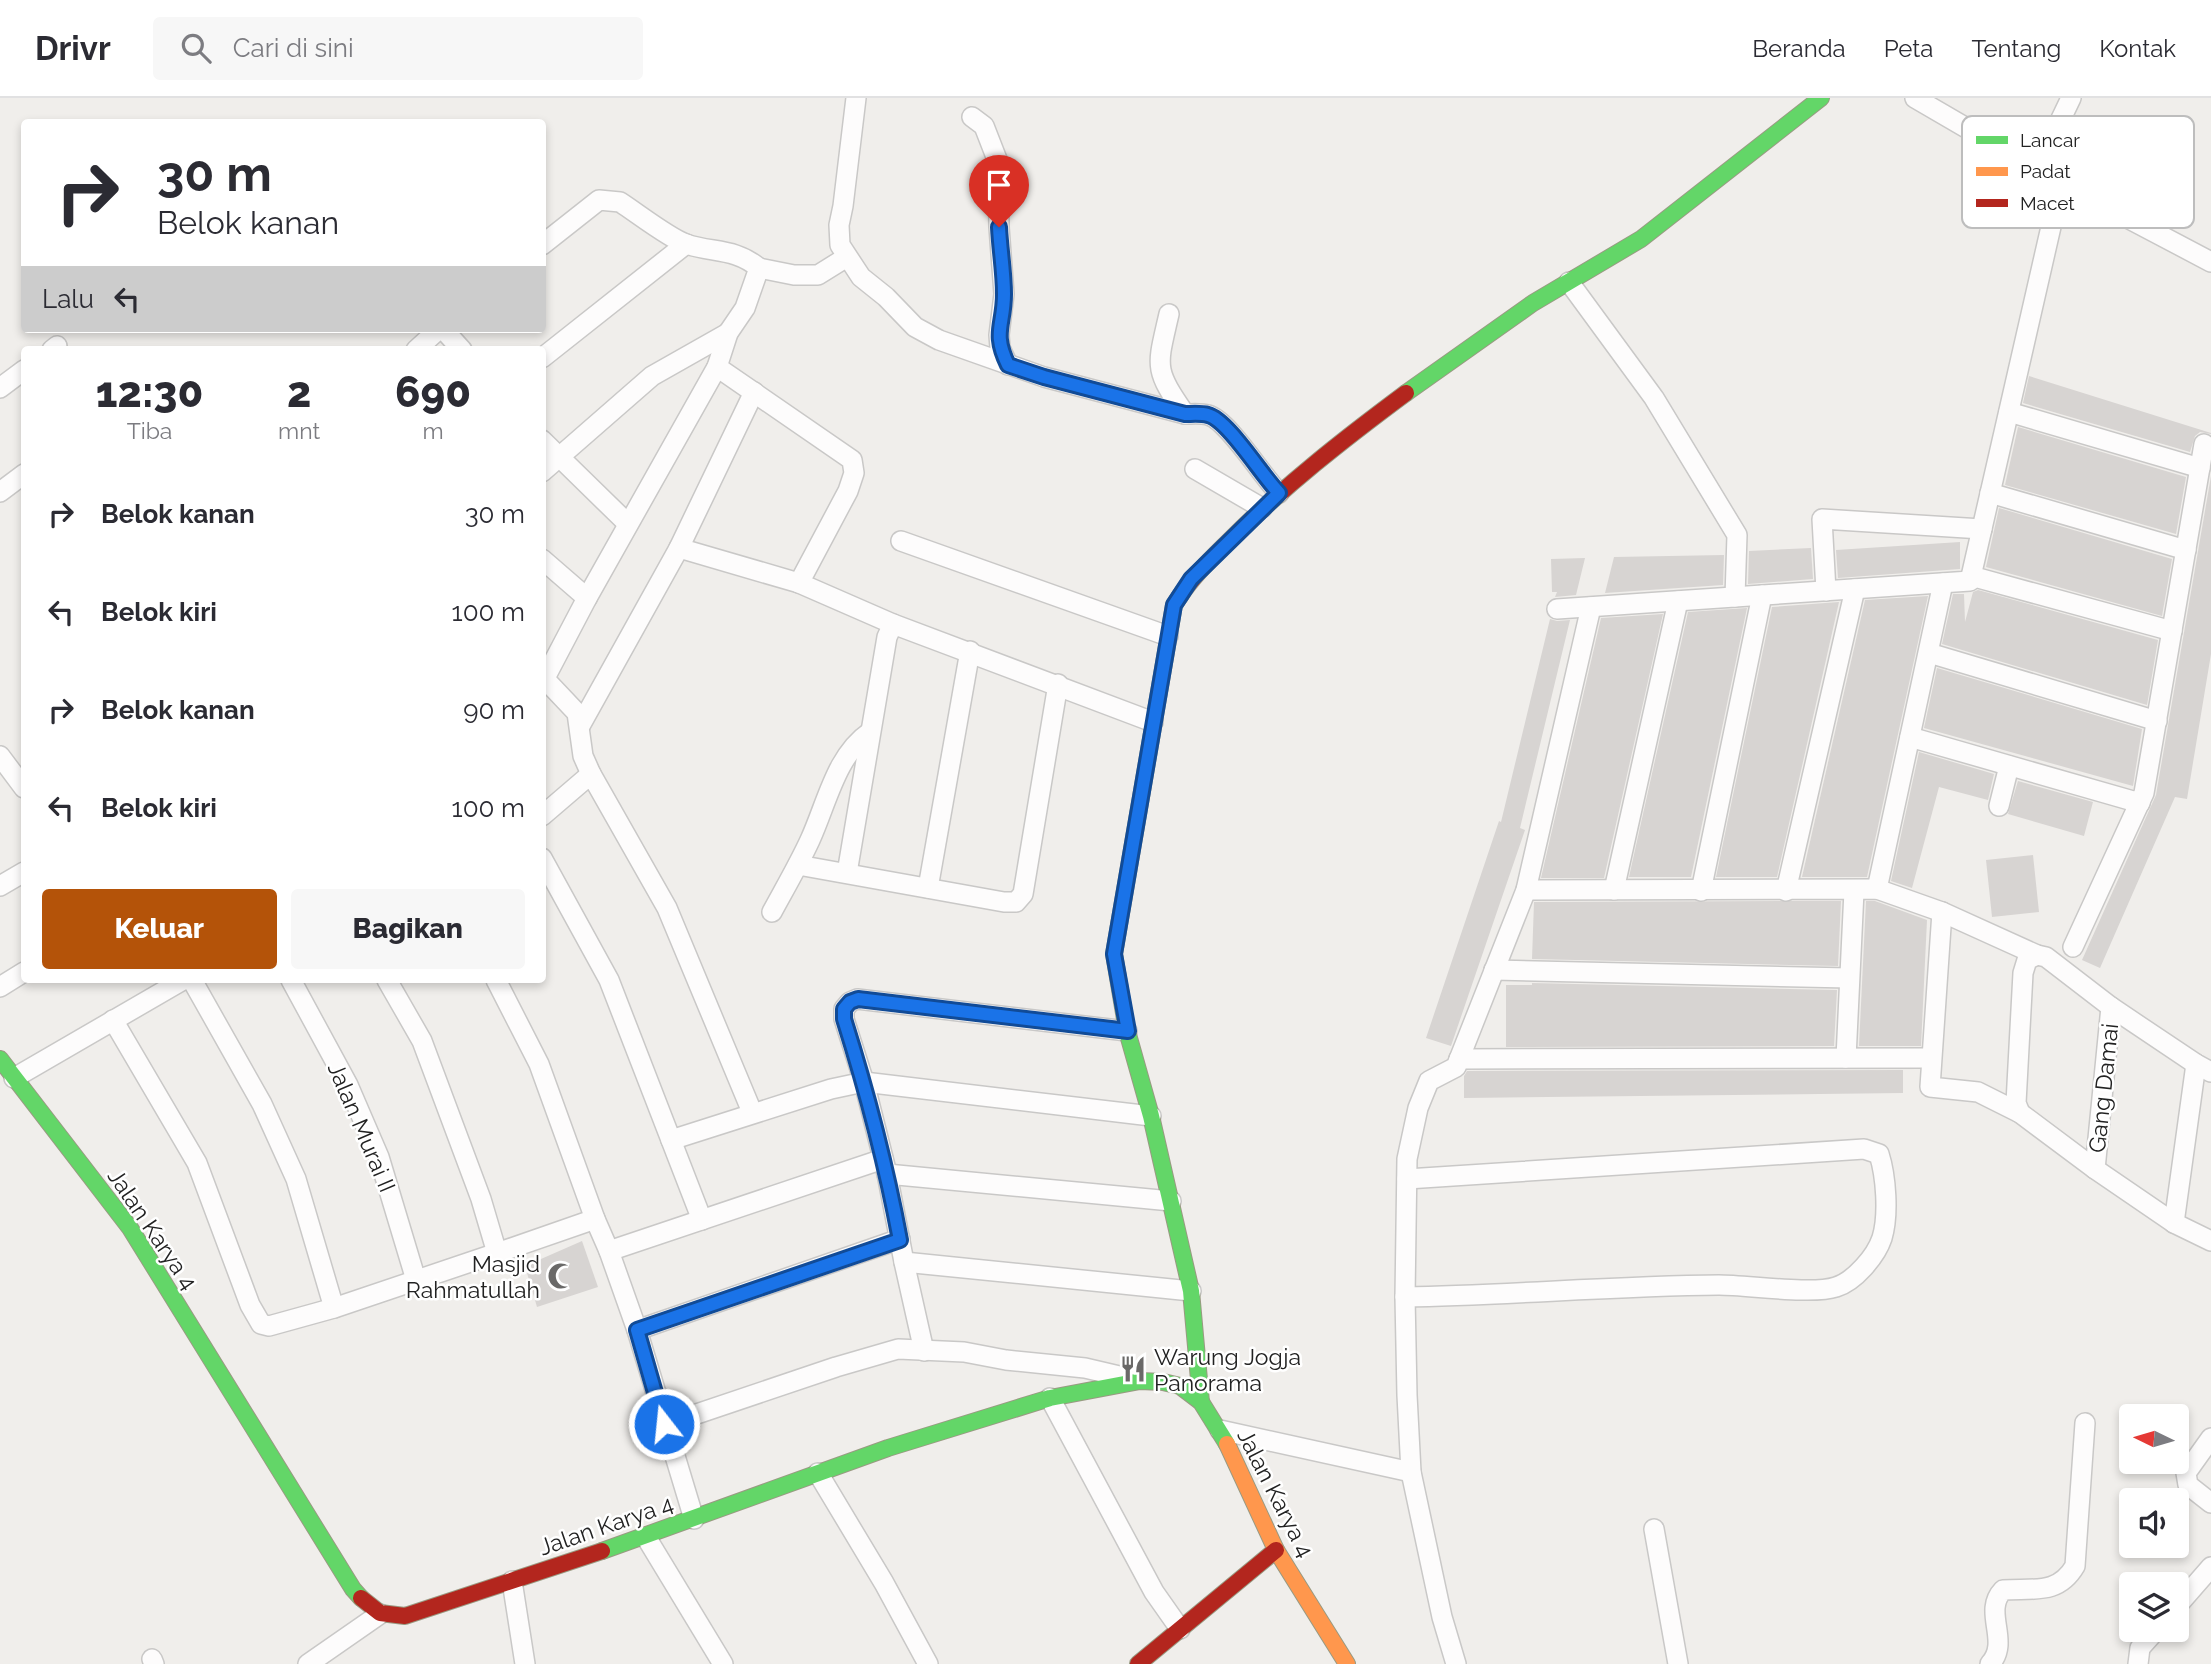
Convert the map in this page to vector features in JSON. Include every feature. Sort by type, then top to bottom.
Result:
[{"type":"main road","points":[[1201,1402],[1191,1291],[1151,1116],[1128,1031],[1114,954],[1174,605],[1191,579],[1262,508],[1356,430],[1533,303],[1641,239],[1821,98]]},
{"type":"main road","name":"Jalan Karya 4","points":[[0,1059],[130,1228],[353,1588],[369,1608],[380,1614],[405,1616],[646,1536],[888,1448],[1050,1398],[1140,1381],[1174,1384],[1201,1402],[1220,1430],[1276,1550],[1347,1664]]},
{"type":"main road","points":[[1138,1664],[1276,1550]]},
{"type":"street","points":[[856,98],[844,206],[839,225],[840,245],[861,277],[886,297],[915,327],[939,340],[1044,377],[1185,414],[1207,414],[1217,419],[1229,430],[1265,479],[1279,493]]},
{"type":"street","points":[[1915,98],[1962,125]]},
{"type":"street","points":[[2062,116],[2071,98]]},
{"type":"street","points":[[972,117],[984,126],[998,162],[1004,293],[999,335],[1000,348],[1008,365]]},
{"type":"street","points":[[546,242],[599,200],[609,200],[620,202],[685,244],[726,251],[749,259],[760,268],[794,275],[818,275],[846,257]]},
{"type":"street","points":[[1557,609],[1970,581],[2051,228]]},
{"type":"street","points":[[2146,228],[2211,262]]},
{"type":"street","points":[[546,355],[685,244]]},
{"type":"street","points":[[546,673],[717,367],[728,333],[745,308],[760,268]]},
{"type":"street","points":[[1569,282],[1654,398],[1737,535],[1735,597]]},
{"type":"street","points":[[1169,314],[1158,363],[1168,390],[1185,414]]},
{"type":"street","points":[[421,346],[436,333]]},
{"type":"street","points":[[445,333],[458,346]]},
{"type":"street","points":[[546,468],[652,376],[728,333]]},
{"type":"street","points":[[717,367],[852,460],[854,473],[848,491],[800,583]]},
{"type":"street","points":[[0,388],[21,372]]},
{"type":"street","points":[[580,726],[679,548],[754,392]]},
{"type":"street","points":[[2009,412],[2200,468]]},
{"type":"street","points":[[546,444],[628,524]]},
{"type":"street","points":[[2073,947],[2144,793],[2204,444]]},
{"type":"street","points":[[1195,469],[1262,508]]},
{"type":"street","points":[[0,492],[21,476]]},
{"type":"street","points":[[1990,493],[2186,550]]},
{"type":"street","points":[[1826,591],[1822,519],[1982,529]]},
{"type":"street","points":[[901,541],[1168,636]]},
{"type":"street","points":[[679,548],[800,583],[893,624],[1153,722]]},
{"type":"street","points":[[546,562],[587,598]]},
{"type":"street","points":[[1971,576],[2172,631]]},
{"type":"street","points":[[1877,889],[1943,583]]},
{"type":"street","points":[[1786,891],[1855,589]]},
{"type":"street","points":[[1700,891],[1762,595]]},
{"type":"street","points":[[1614,890],[1678,601]]},
{"type":"street","points":[[1456,1664],[1442,1617],[1411,1472],[1405,1297],[1407,1160],[1418,1108],[1429,1081],[1456,1067],[1525,890],[1591,607]]},
{"type":"street","points":[[847,873],[887,637],[893,624]]},
{"type":"street","points":[[928,888],[970,651]]},
{"type":"street","points":[[1929,653],[2157,721]]},
{"type":"street","points":[[546,679],[573,708],[580,726],[583,756],[591,775],[667,908],[752,1112]]},
{"type":"street","points":[[798,865],[1016,902],[1023,894],[1058,684]]},
{"type":"street","points":[[772,912],[798,865],[838,772],[855,742],[870,732]]},
{"type":"street","points":[[1910,737],[2140,803]]},
{"type":"street","points":[[0,756],[21,784]]},
{"type":"street","points":[[1999,806],[2009,766]]},
{"type":"street","points":[[546,813],[591,775]]},
{"type":"street","points":[[546,865],[609,980],[702,1220]]},
{"type":"street","points":[[0,886],[21,874]]},
{"type":"street","points":[[1525,890],[1877,889],[1942,912],[2046,957],[2111,1007],[2203,1068],[2174,1223]]},
{"type":"street","points":[[1846,1058],[1854,891]]},
{"type":"street","points":[[1942,912],[1930,1087],[1978,1092],[2020,1113],[2174,1223],[2211,1241]]},
{"type":"street","points":[[2020,1113],[2016,1103],[2023,973],[2027,960],[2037,955]]},
{"type":"street","points":[[1494,970],[1849,978]]},
{"type":"street","points":[[0,986],[21,974]]},
{"type":"street","points":[[14,1077],[178,983]]},
{"type":"street","points":[[194,983],[262,1104],[296,1179],[334,1308]]},
{"type":"street","name":"Jalan Murai II","points":[[293,983],[348,1085],[379,1157],[416,1280]]},
{"type":"street","points":[[389,983],[422,1041],[481,1199],[497,1253]]},
{"type":"street","points":[[498,983],[539,1064],[609,1251],[637,1330],[694,1519]]},
{"type":"street","points":[[924,1350],[885,1166],[864,1082],[844,1019],[844,1009],[850,1002],[858,999],[1128,1031]]},
{"type":"street","name":"Gang Damai","points":[[2095,1169],[2111,1007]]},
{"type":"street","points":[[113,1020],[197,1163],[250,1305],[261,1324],[269,1326],[334,1308],[595,1219]]},
{"type":"street","points":[[1460,1059],[1931,1058]]},
{"type":"street","points":[[671,1140],[831,1088],[864,1082],[1151,1116]]},
{"type":"street","points":[[1405,1297],[1709,1285],[1788,1289],[1836,1287],[1858,1273],[1882,1237],[1885,1172],[1879,1154],[1864,1149],[1406,1179]]},
{"type":"street","points":[[609,1251],[702,1220],[885,1166],[1171,1201]]},
{"type":"street","points":[[637,1330],[900,1240]]},
{"type":"street","points":[[904,1262],[1191,1291]]},
{"type":"street","points":[[664,1424],[898,1349],[964,1352],[1006,1360],[1085,1368],[1140,1381]]},
{"type":"street","points":[[1050,1398],[1154,1592],[1180,1629]]},
{"type":"street","points":[[1990,1664],[1997,1656],[2000,1645],[1993,1606],[1996,1597],[2003,1590],[2057,1586],[2069,1576],[2075,1566],[2085,1423]]},
{"type":"street","points":[[1220,1430],[1411,1472]]},
{"type":"street","points":[[2211,1438],[2186,1473],[2188,1485],[2211,1503]]},
{"type":"street","points":[[818,1472],[928,1664]]},
{"type":"street","points":[[1654,1528],[1678,1664]]},
{"type":"street","points":[[646,1536],[723,1664]]},
{"type":"street","points":[[2189,1592],[2211,1567]]},
{"type":"street","points":[[512,1581],[525,1664]]},
{"type":"street","points":[[313,1663],[380,1614]]},
{"type":"street","points":[[2138,1664],[2140,1648],[2145,1642]]},
{"type":"building","points":[[2029,376],[2211,434],[2200,432],[2195,436],[2190,452],[2023,403]]},
{"type":"building","points":[[2018,427],[2186,477],[2176,534],[2005,485]]},
{"type":"building","points":[[2211,476],[2211,654],[2187,799],[2175,797],[2100,968],[2082,960],[2156,795]]},
{"type":"building","points":[[1999,508],[2172,559],[2162,616],[1986,567]]},
{"type":"building","points":[[1960,542],[1960,569],[1838,578],[1836,550]]},
{"type":"building","points":[[1811,548],[1813,579],[1748,584],[1749,551]]},
{"type":"building","points":[[1724,555],[1723,585],[1605,593],[1614,557]]},
{"type":"building","points":[[1585,558],[1576,595],[1555,597],[1557,592],[1552,592],[1551,559]]},
{"type":"building","points":[[1978,590],[2158,640],[2147,705],[1942,644],[1953,594],[1964,594],[1965,622],[1973,592]]},
{"type":"building","points":[[1928,596],[1867,877],[1802,877],[1865,600]]},
{"type":"building","points":[[1839,602],[1777,877],[1716,877],[1772,607]]},
{"type":"building","points":[[1747,608],[1691,877],[1629,877],[1688,612]]},
{"type":"building","points":[[1663,614],[1604,878],[1541,878],[1601,618]]},
{"type":"building","points":[[1550,619],[1570,620],[1520,828],[1525,830],[1451,1046],[1426,1038],[1499,821],[1501,822]]},
{"type":"building","points":[[1937,668],[2142,729],[2133,786],[1924,728]]},
{"type":"building","points":[[1919,752],[1994,774],[1988,800],[1939,787],[1912,888],[1891,881]]},
{"type":"building","points":[[2018,781],[2093,802],[2084,836],[2008,814]]},
{"type":"building","points":[[2033,855],[2039,912],[1992,917],[1986,860]]},
{"type":"building","points":[[1841,901],[1838,966],[1532,959],[1534,902]]},
{"type":"building","points":[[1866,901],[1875,901],[1927,920],[1921,1046],[1859,1046]]},
{"type":"building","points":[[1532,983],[1837,990],[1834,1046],[1506,1047],[1506,985]]},
{"type":"building","points":[[1903,1070],[1903,1093],[1464,1098],[1464,1076],[1467,1071]]},
{"type":"building","name":"Masjid Rahmatullah","points":[[582,1241],[598,1287],[537,1307],[525,1266]]},
{"type":"traffic: fast","points":[[1406,393],[1533,303],[1641,239],[1821,98]]},
{"type":"traffic: fast","points":[[1180,596],[1174,605],[1114,954],[1127,1031],[1151,1116],[1191,1291],[1201,1402]]},
{"type":"traffic: fast","points":[[0,1059],[130,1228],[361,1598]]},
{"type":"traffic: fast","points":[[602,1551],[888,1448],[1050,1398],[1140,1381],[1180,1386],[1201,1402],[1227,1444]]},
{"type":"traffic: slow","points":[[1227,1444],[1276,1550],[1347,1664]]},
{"type":"traffic: jam","points":[[1180,596],[1210,560],[1271,501],[1406,393]]},
{"type":"traffic: jam","points":[[1138,1664],[1276,1550]]},
{"type":"traffic: jam","points":[[361,1598],[380,1613],[405,1616],[602,1551]]},
{"type":"place","name":"Masjid Rahmatullah","points":[[561,1276]]},
{"type":"place","name":"Warung Jogja Panorama","points":[[1133,1369]]},
{"type":"route","points":[[664,1424],[637,1330],[900,1240],[864,1082],[844,1019],[844,1009],[850,1002],[858,999],[1128,1031],[1114,954],[1174,605],[1191,579],[1279,493],[1265,479],[1229,430],[1207,414],[1185,414],[1008,365],[1000,348],[999,335],[1004,293],[999,227]]}]
